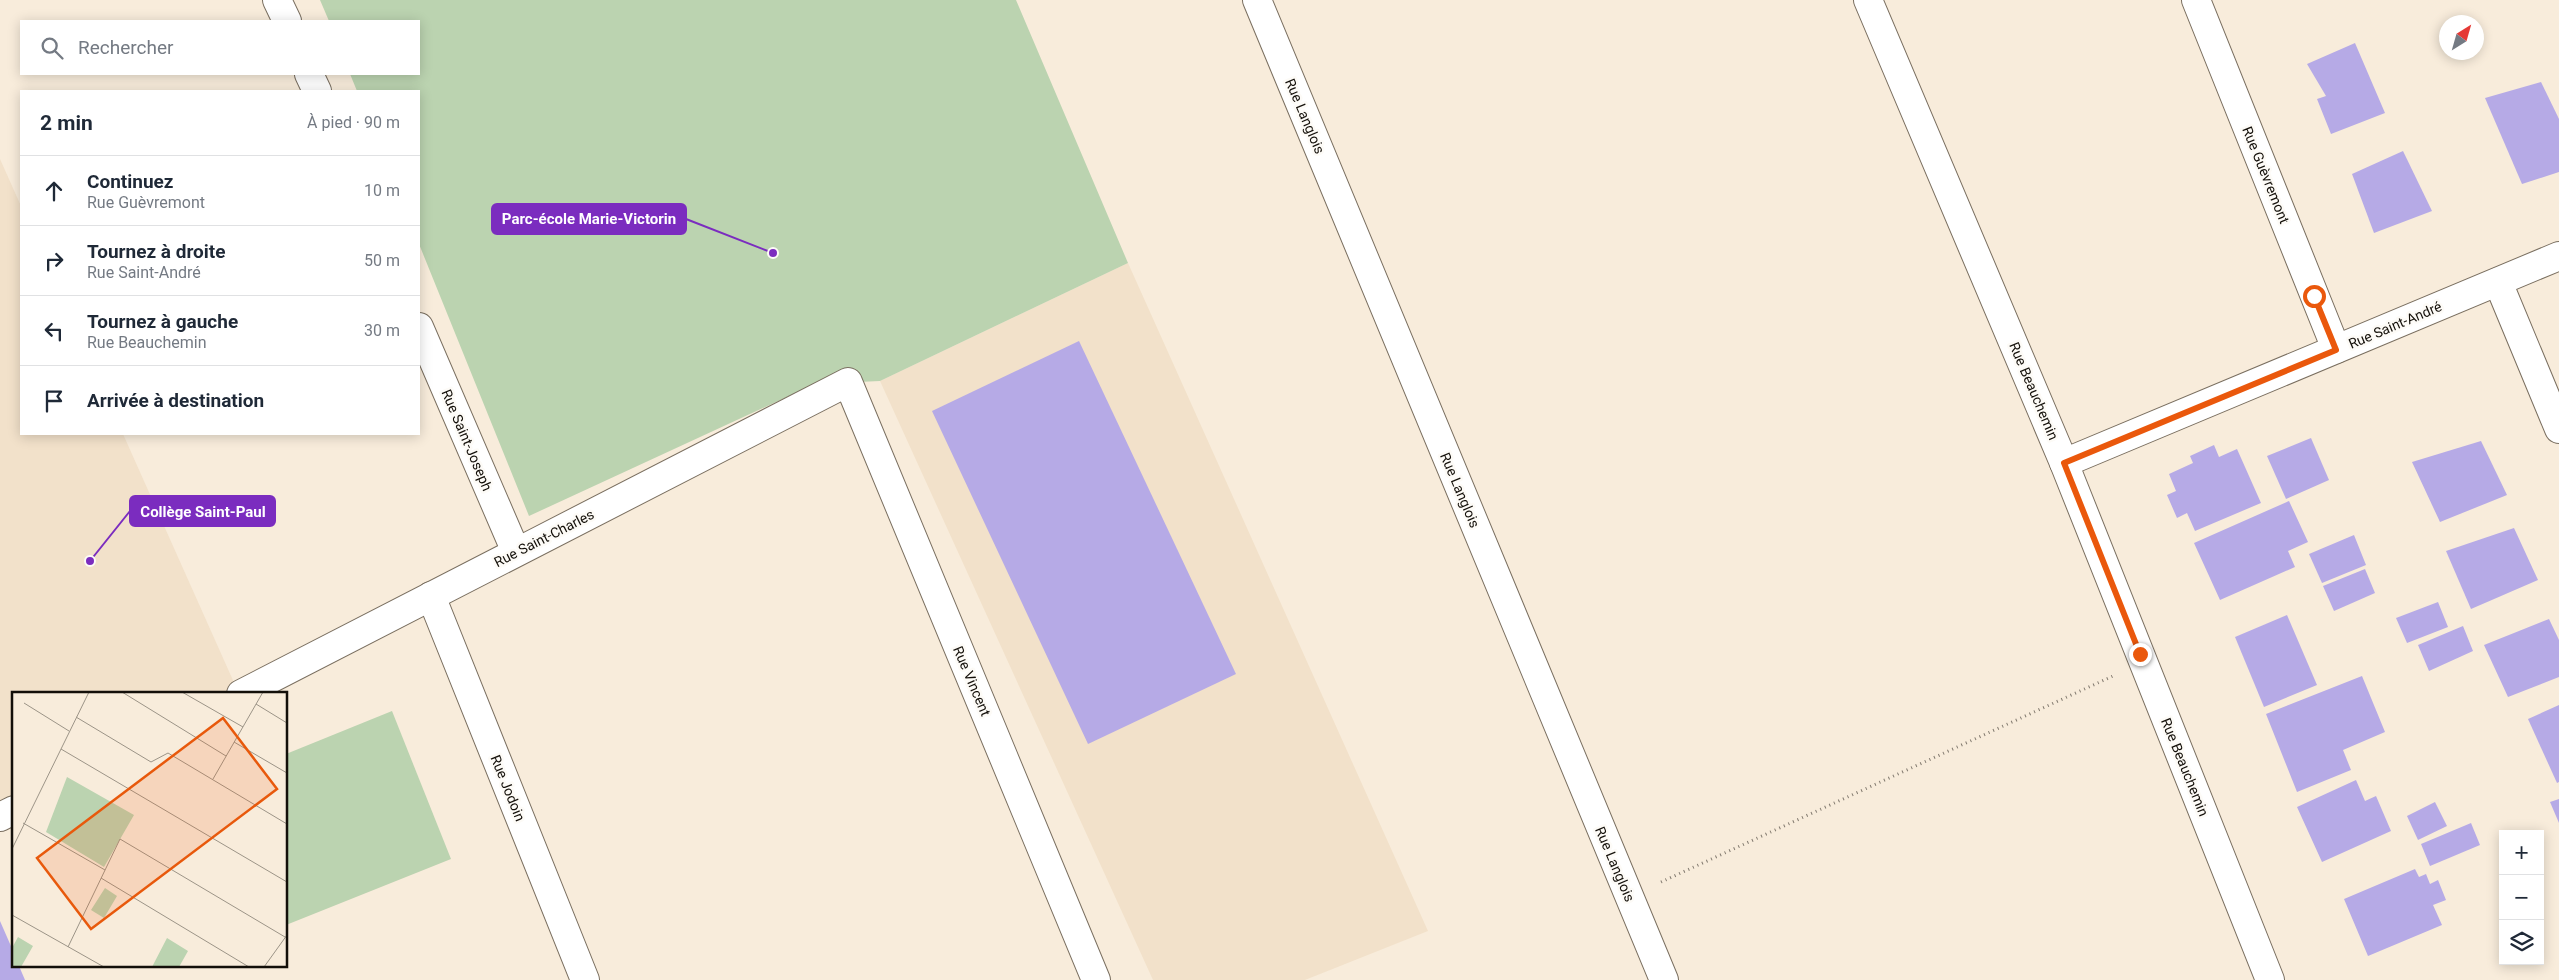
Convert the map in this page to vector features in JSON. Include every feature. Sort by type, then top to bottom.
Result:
[{"type":"street","points":[[277,0],[286,20]]},
{"type":"street","name":"Rue Langlois","points":[[1257,0],[1664,980]]},
{"type":"street","name":"Rue Beauchemin","points":[[1868,0],[2064,463],[2270,980]]},
{"type":"street","name":"Rue Guèvremont","points":[[2196,0],[2336,350]]},
{"type":"street","points":[[309,75],[317,90]]},
{"type":"street","name":"Rue Saint-André","points":[[2064,463],[2559,256]]},
{"type":"street","points":[[2498,282],[2559,429]]},
{"type":"street","name":"Rue Saint-Joseph","points":[[420,329],[516,552]]},
{"type":"street","name":"Rue Saint-Charles","points":[[245,692],[848,382]]},
{"type":"street","name":"Rue Vincent","points":[[848,382],[1096,980]]},
{"type":"street","name":"Rue Jodoin","points":[[431,596],[585,980]]},
{"type":"street","points":[[0,817],[12,811]]},
{"type":"path","points":[[1629,897],[2143,662]]},
{"type":"shaded area","points":[[0,159],[20,204],[20,435],[123,435],[236,687],[227,692],[12,692],[12,796],[0,802]]},
{"type":"shaded area","points":[[1128,263],[1428,931],[1305,980],[1153,980],[880,381]]},
{"type":"green space","points":[[320,0],[1016,0],[1128,263],[880,381],[815,384],[529,516],[420,246],[420,90],[357,90],[350,75],[420,75],[420,20],[329,20]]},
{"type":"green space","points":[[392,711],[451,859],[288,924],[288,753]]},
{"type":"building","points":[[2355,43],[2385,113],[2331,134],[2317,99],[2326,96],[2307,64]]},
{"type":"building","points":[[2541,82],[2559,119],[2559,172],[2522,184],[2485,98]]},
{"type":"building","points":[[2403,151],[2432,211],[2374,233],[2352,174]]},
{"type":"building","points":[[1079,341],[1236,674],[1088,744],[932,411]]},
{"type":"building","points":[[2311,438],[2329,480],[2286,499],[2267,456]]},
{"type":"building","points":[[2481,441],[2507,495],[2440,522],[2412,462]]},
{"type":"building","points":[[2214,445],[2219,457],[2237,449],[2261,503],[2195,531],[2187,513],[2177,518],[2167,495],[2176,491],[2169,474],[2193,463],[2190,456]]},
{"type":"building","points":[[2289,501],[2308,542],[2288,551],[2295,567],[2220,600],[2194,543]]},
{"type":"building","points":[[2514,528],[2538,580],[2471,609],[2446,551]]},
{"type":"building","points":[[2354,535],[2366,565],[2322,583],[2309,554]]},
{"type":"building","points":[[2365,569],[2375,593],[2334,611],[2323,586]]},
{"type":"building","points":[[2438,602],[2448,627],[2407,643],[2396,618]]},
{"type":"building","points":[[2287,615],[2317,685],[2264,707],[2235,637]]},
{"type":"building","points":[[2549,619],[2559,640],[2559,677],[2508,697],[2484,645]]},
{"type":"building","points":[[2463,626],[2473,651],[2429,671],[2418,645]]},
{"type":"building","points":[[2362,676],[2385,732],[2343,750],[2351,770],[2297,792],[2266,714]]},
{"type":"building","points":[[2559,705],[2559,782],[2557,783],[2528,719]]},
{"type":"building","points":[[2356,780],[2365,801],[2376,796],[2391,831],[2322,862],[2297,807]]},
{"type":"building","points":[[2559,799],[2559,823],[2550,802]]},
{"type":"building","points":[[2435,802],[2447,826],[2418,840],[2407,816]]},
{"type":"building","points":[[2471,823],[2480,845],[2430,866],[2421,844]]},
{"type":"building","points":[[2415,869],[2419,877],[2426,874],[2430,884],[2438,880],[2446,900],[2433,905],[2442,925],[2368,956],[2344,899]]},
{"type":"building","points":[[0,921],[12,948],[12,968],[20,968],[25,980],[0,980]]},
{"type":"place","name":"Parc-école Marie-Victorin","points":[[773,253]]},
{"type":"place","name":"Collège Saint-Paul","points":[[90,561]]},
{"type":"route","points":[[2140,654],[2064,463],[2336,350],[2314,296]]}]
